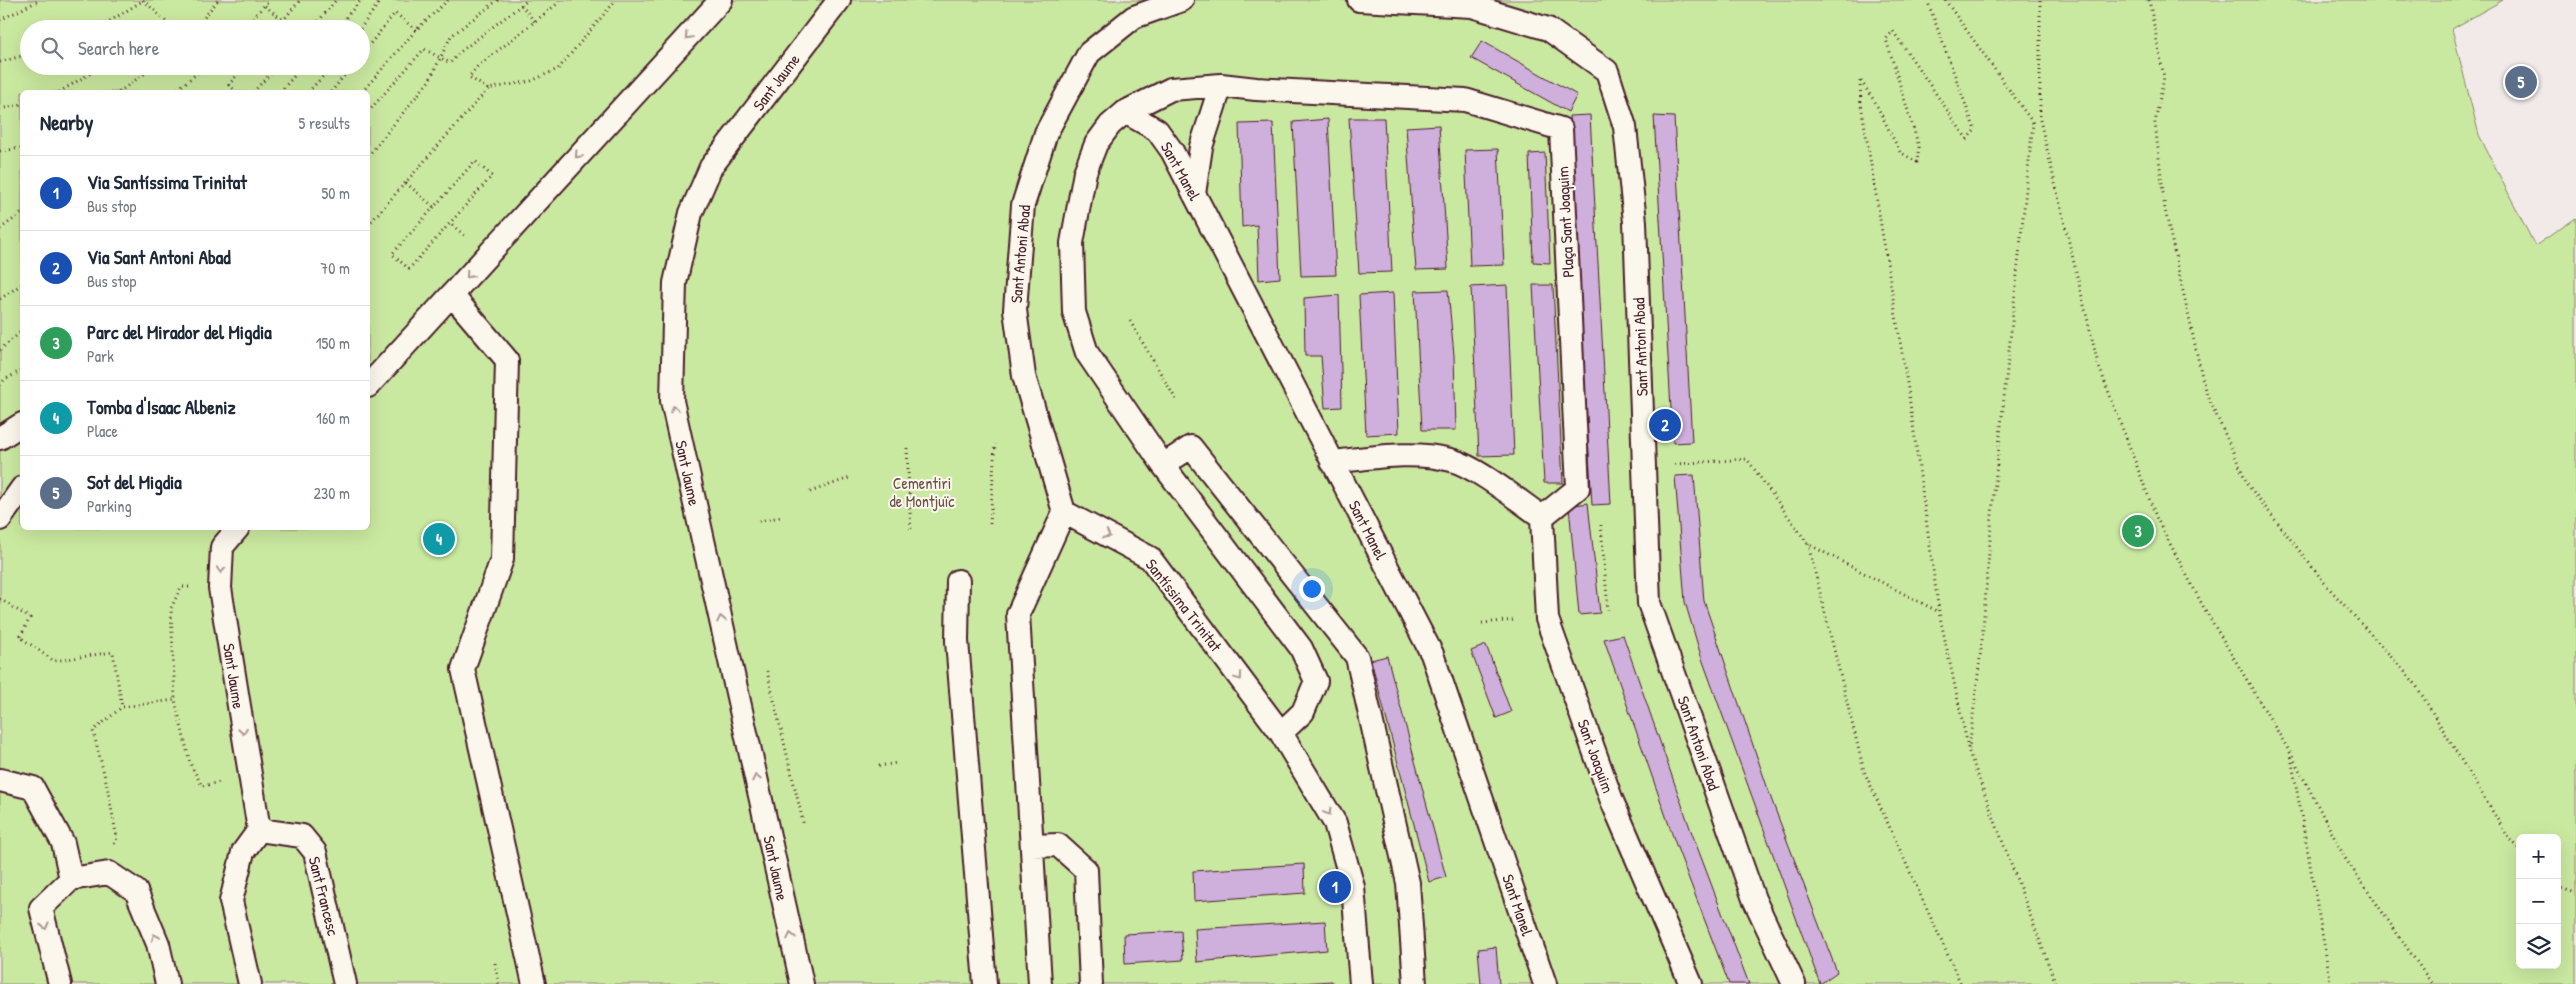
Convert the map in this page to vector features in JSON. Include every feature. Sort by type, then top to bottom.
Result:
[{"type":"lane","points":[[370,384],[722,0]]},
{"type":"lane","name":"Sant Jaume","points":[[802,984],[672,400],[675,283],[691,213],[711,167],[839,0]]},
{"type":"lane","name":"Sant Antoni Abad","points":[[1064,512],[1022,366],[1015,310],[1023,204],[1046,132],[1089,53],[1134,17],[1182,0]]},
{"type":"lane","name":"Sant Antoni Abad","points":[[1359,0],[1472,6],[1548,29],[1607,71],[1625,127],[1634,212],[1649,603],[1754,899],[1794,984]]},
{"type":"lane","points":[[1194,194],[1201,147],[1221,84]]},
{"type":"lane","name":"Plaça Sant Joaquim","points":[[1281,733],[1304,712],[1316,682],[1302,648],[1163,466],[1088,353],[1074,312],[1072,243],[1085,172],[1096,144],[1110,125],[1125,112],[1171,89],[1221,84],[1256,89],[1465,100],[1561,129],[1578,488],[1542,517]]},
{"type":"lane","name":"Sant Manel","points":[[1125,112],[1157,130],[1172,151],[1432,654],[1545,984]]},
{"type":"lane","points":[[452,294],[506,360],[502,559],[463,669],[534,984]]},
{"type":"lane","points":[[0,438],[20,425]]},
{"type":"lane","points":[[1163,466],[1191,447],[1357,657],[1408,883],[1415,984]]},
{"type":"lane","points":[[1332,462],[1402,454],[1453,460],[1494,483],[1542,517]]},
{"type":"lane","points":[[0,519],[20,491]]},
{"type":"lane","points":[[1040,984],[1018,614],[1064,512]]},
{"type":"lane","name":"Santíssima Trinitat","points":[[1064,512],[1150,558],[1281,733],[1336,823],[1353,887],[1361,984]]},
{"type":"lane","name":"Sant Joaquim","points":[[1542,517],[1547,620],[1612,801],[1691,984]]},
{"type":"lane","name":"Sant Jaume","points":[[236,530],[222,547],[220,588],[259,830]]},
{"type":"lane","points":[[958,581],[958,641],[985,984]]},
{"type":"lane","points":[[0,780],[33,788],[63,843],[71,879]]},
{"type":"lane","points":[[250,984],[232,902],[243,852],[259,830]]},
{"type":"lane","name":"Sant Francesc","points":[[259,830],[302,836],[315,852],[345,984]]},
{"type":"lane","points":[[1033,846],[1058,845],[1086,870],[1091,984]]},
{"type":"lane","points":[[60,984],[41,908],[71,879],[109,873],[136,891],[158,944],[166,984]]},
{"type":"path","points":[[0,20],[40,0]]},
{"type":"path","points":[[111,20],[143,0],[164,20]]},
{"type":"path","points":[[202,20],[218,0]]},
{"type":"path","points":[[252,20],[269,0]]},
{"type":"path","points":[[265,6],[283,20],[300,0]]},
{"type":"path","points":[[319,20],[336,0]]},
{"type":"path","points":[[344,20],[361,0]]},
{"type":"path","points":[[364,90],[416,30],[448,0]]},
{"type":"path","points":[[370,154],[429,82],[439,57],[451,36],[498,0]]},
{"type":"path","points":[[370,110],[424,49],[450,63],[460,52],[528,0]]},
{"type":"path","points":[[488,89],[469,77],[477,67],[562,0]]},
{"type":"path","points":[[370,223],[488,89],[531,81],[558,69],[616,0]]},
{"type":"path","points":[[1927,0],[1975,130],[1967,139],[1893,31],[1886,39],[1919,147],[1917,162],[1900,152],[1875,102],[1860,81],[1861,104],[1908,390],[1939,612],[1969,752],[2056,984]]},
{"type":"path","points":[[1945,0],[2033,123],[1993,502],[1982,641],[1969,752]]},
{"type":"path","points":[[2040,0],[2040,120],[2098,364],[2157,519],[2204,608],[2290,754],[2345,858],[2432,984]]},
{"type":"path","points":[[2149,0],[2164,76],[2155,123],[2165,210],[2205,390],[2248,486],[2327,586],[2414,682],[2508,837],[2516,845]]},
{"type":"path","points":[[366,20],[379,1]]},
{"type":"path","points":[[521,5],[535,22]]},
{"type":"path","points":[[370,44],[395,13],[416,30]]},
{"type":"path","points":[[0,62],[20,56]]},
{"type":"path","points":[[62,90],[88,75]]},
{"type":"path","points":[[122,90],[143,75]]},
{"type":"path","points":[[176,90],[195,75]]},
{"type":"path","points":[[235,90],[229,85],[237,75]]},
{"type":"path","points":[[255,90],[269,75]]},
{"type":"path","points":[[282,90],[295,75]]},
{"type":"path","points":[[310,90],[324,75]]},
{"type":"path","points":[[333,90],[344,77],[342,75]]},
{"type":"path","points":[[0,109],[20,104]]},
{"type":"path","points":[[2033,123],[2040,120]]},
{"type":"path","points":[[0,151],[20,148]]},
{"type":"path","points":[[475,161],[492,176],[409,269],[392,254],[434,207],[475,161]]},
{"type":"path","points":[[406,184],[434,207]]},
{"type":"path","points":[[0,229],[20,214]]},
{"type":"path","points":[[450,223],[468,238]]},
{"type":"path","points":[[0,299],[20,285]]},
{"type":"path","points":[[1130,321],[1178,403]]},
{"type":"path","points":[[0,350],[20,333]]},
{"type":"path","points":[[0,385],[4,380],[20,371]]},
{"type":"path","points":[[990,524],[995,444]]},
{"type":"path","points":[[907,448],[912,532]]},
{"type":"path","points":[[1644,466],[1747,459],[1808,544],[1864,772],[1961,984]]},
{"type":"path","points":[[810,492],[852,477]]},
{"type":"path","points":[[759,522],[780,517]]},
{"type":"path","points":[[1601,524],[1608,610]]},
{"type":"path","points":[[1808,544],[1939,612]]},
{"type":"path","points":[[0,599],[30,618],[20,637],[54,661],[113,652],[122,707]]},
{"type":"path","points":[[171,608],[176,700],[190,763],[202,786],[250,776]]},
{"type":"path","points":[[1482,623],[1517,620]]},
{"type":"path","points":[[765,663],[804,826]]},
{"type":"path","points":[[97,875],[117,838],[93,731],[122,707],[176,700]]},
{"type":"path","points":[[2290,754],[2331,984]]},
{"type":"path","points":[[879,766],[897,763]]},
{"type":"path","points":[[2561,888],[2576,893]]},
{"type":"path","points":[[494,959],[499,984]]},
{"type":"green space","name":"Cementiri de Montjuïc","points":[[0,0],[2503,0],[2452,29],[2479,135],[2535,246],[2576,218],[2576,984],[0,984]]},
{"type":"building","points":[[1482,41],[1577,95],[1568,112],[1471,58]]},
{"type":"building","points":[[1590,115],[1611,504],[1592,505],[1569,116]]},
{"type":"building","points":[[1654,116],[1674,117],[1692,442],[1673,443]]},
{"type":"building","points":[[1349,118],[1384,118],[1392,272],[1359,273]]},
{"type":"building","points":[[1328,119],[1336,275],[1301,276],[1293,122]]},
{"type":"building","points":[[1273,123],[1280,278],[1259,280],[1257,225],[1242,227],[1239,124]]},
{"type":"building","points":[[1439,125],[1448,269],[1416,270],[1406,127]]},
{"type":"building","points":[[1498,149],[1504,265],[1470,266],[1465,150]]},
{"type":"building","points":[[1545,153],[1550,263],[1533,262],[1529,154]]},
{"type":"building","points":[[1507,285],[1514,455],[1479,456],[1471,287]]},
{"type":"building","points":[[1533,285],[1553,285],[1563,483],[1544,483]]},
{"type":"building","points":[[1448,290],[1454,355],[1456,430],[1422,430],[1415,291]]},
{"type":"building","points":[[1393,293],[1399,433],[1366,435],[1359,295]]},
{"type":"building","points":[[1339,295],[1342,407],[1325,408],[1321,356],[1305,356],[1304,298]]},
{"type":"building","points":[[1694,475],[1704,601],[1772,801],[1837,972],[1820,984],[1701,656],[1685,602],[1675,476]]},
{"type":"building","points":[[1588,503],[1600,613],[1579,615],[1569,506]]},
{"type":"building","points":[[1623,635],[1690,828],[1749,984],[1729,984],[1676,845],[1604,639]]},
{"type":"building","points":[[1486,645],[1511,712],[1496,718],[1471,651]]},
{"type":"building","points":[[1387,656],[1446,877],[1429,882],[1371,660]]},
{"type":"building","points":[[1304,864],[1305,893],[1194,901],[1193,871]]},
{"type":"building","points":[[1325,921],[1327,950],[1197,962],[1195,929]]},
{"type":"building","points":[[1181,931],[1183,960],[1125,964],[1124,934]]},
{"type":"building","points":[[1496,947],[1499,984],[1481,984],[1478,949]]},
{"type":"building","points":[[1332,981],[1332,984],[1284,984]]},
{"type":"place","name":"Sot del Migdia","points":[[2521,82]]},
{"type":"place","name":"Via Sant Antoni Abad","points":[[1665,425]]},
{"type":"place","name":"Parc del Mirador del Migdia","points":[[2138,531]]},
{"type":"place","name":"Tomba d'Isaac Albeniz","points":[[439,539]]},
{"type":"place","name":"Via Santíssima Trinitat","points":[[1335,887]]}]
